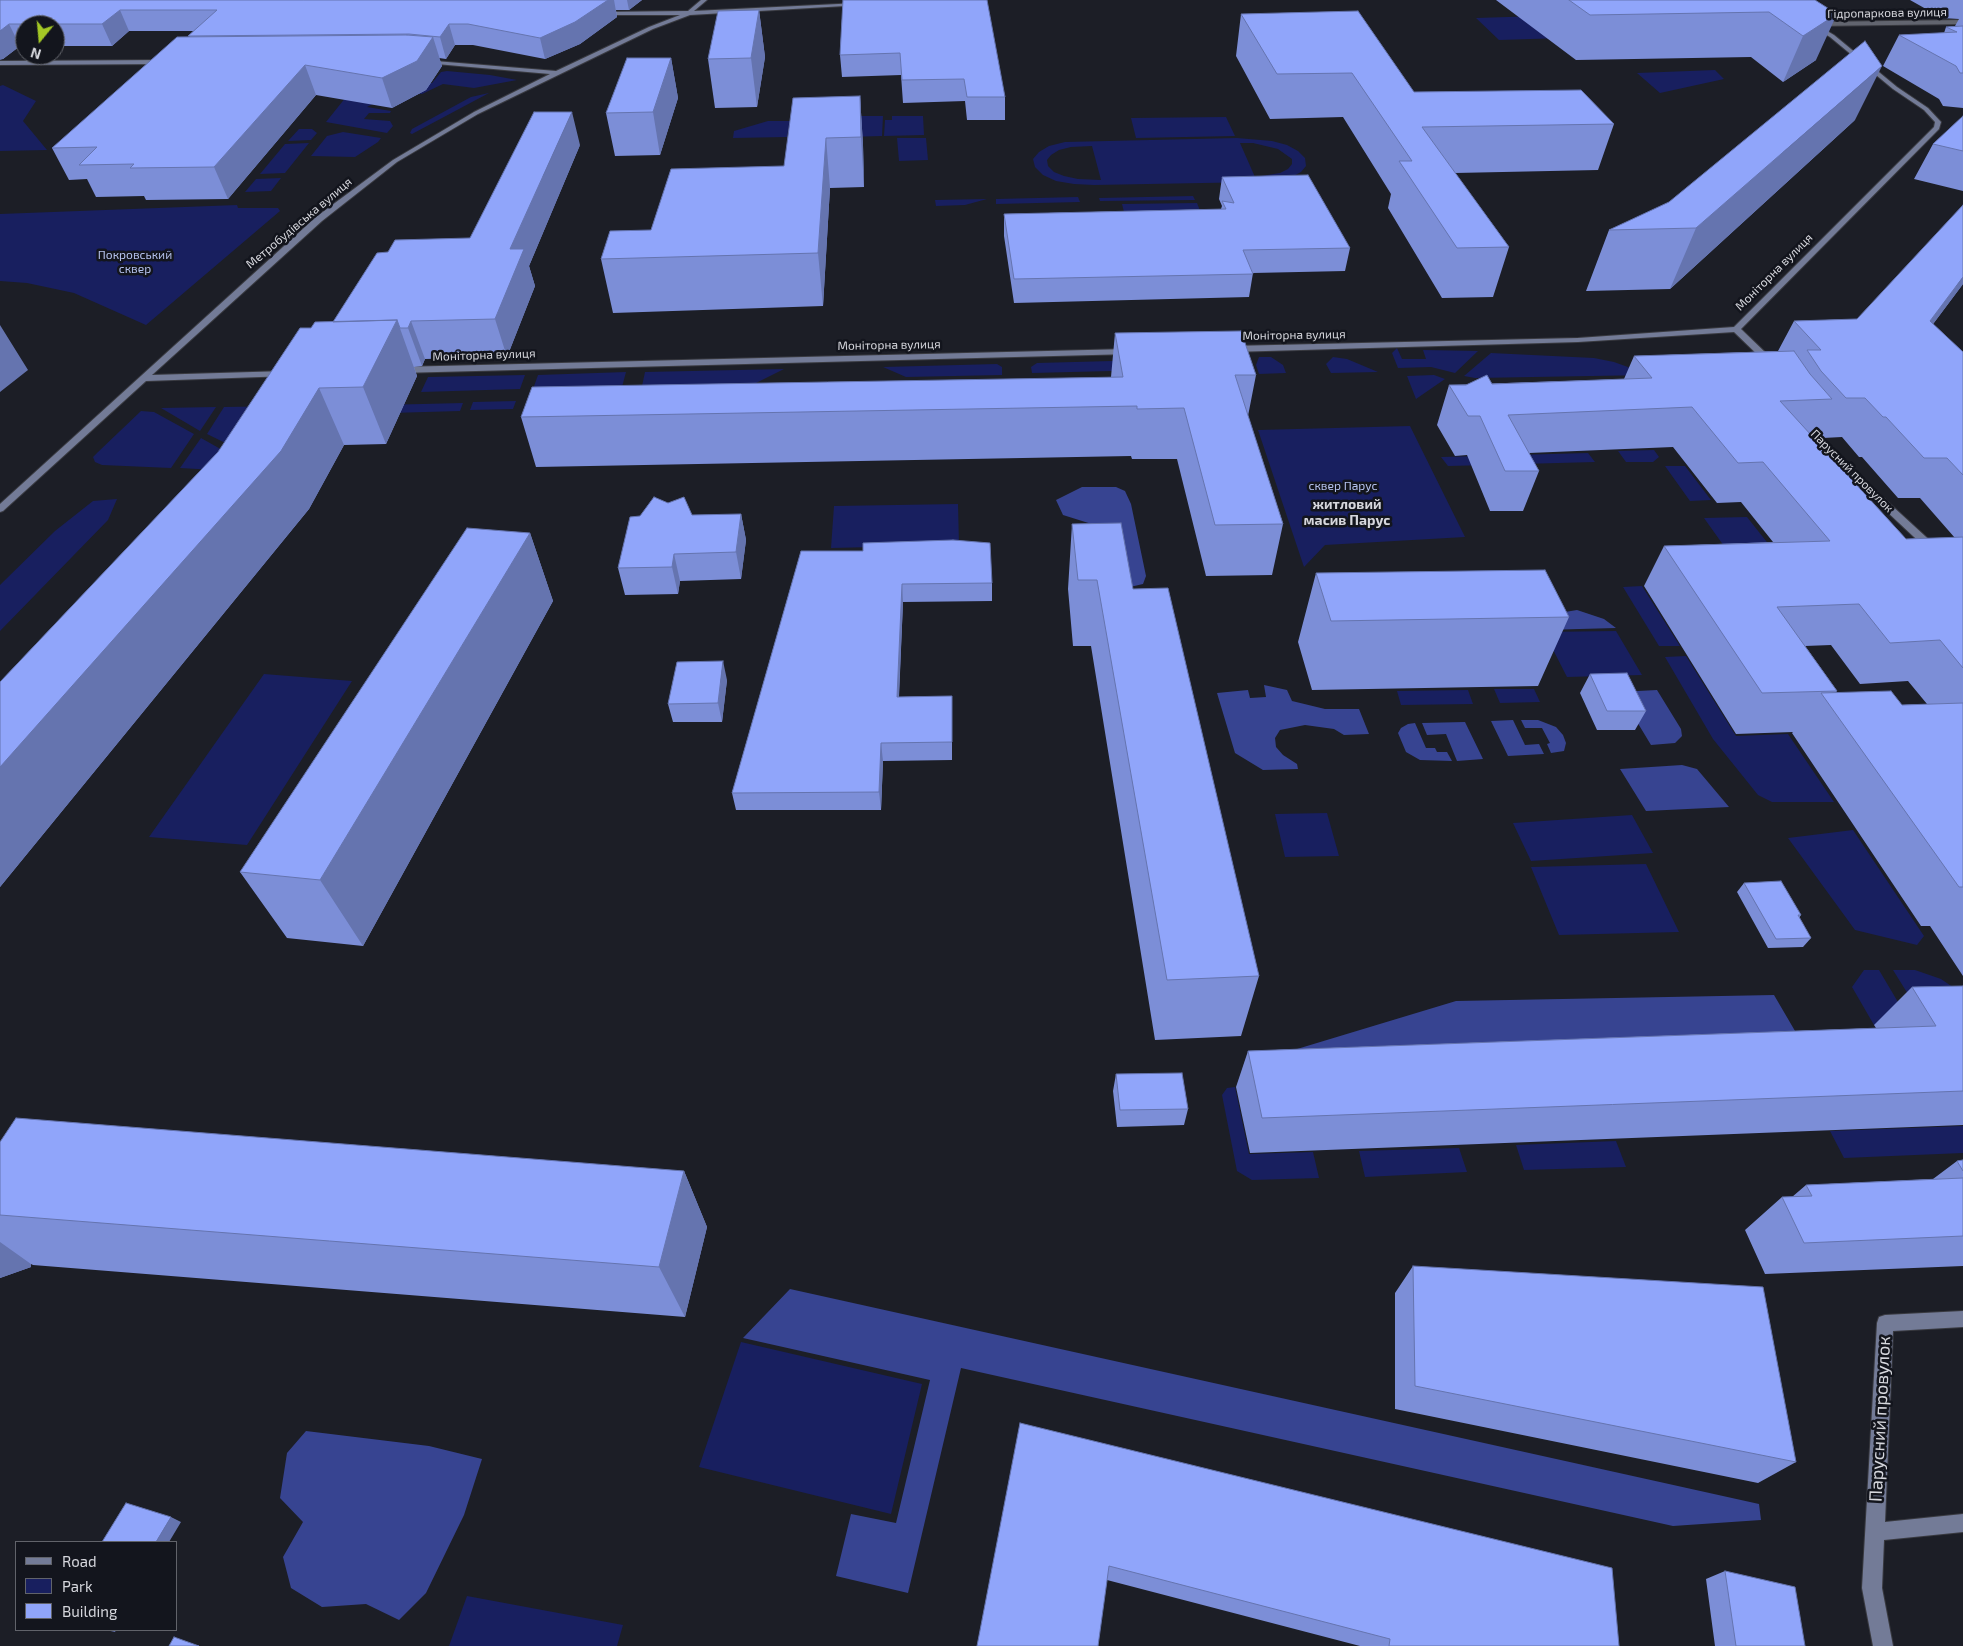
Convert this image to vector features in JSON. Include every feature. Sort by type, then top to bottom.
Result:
[{"type":"street","points":[[689,13],[704,0]]},
{"type":"street","points":[[593,13],[689,13],[869,4]]},
{"type":"street","name":"Метробудівська вулиця","points":[[0,509],[324,215],[395,161],[476,114],[557,73],[652,28],[689,13]]},
{"type":"street","name":"Гідропаркова вулиця","points":[[1812,24],[1963,22]]},
{"type":"street","name":"Моніторна вулиця","points":[[1218,350],[1578,340],[1736,329],[1937,128],[1938,122],[1926,109],[1895,88],[1832,36],[1812,24]]},
{"type":"street","points":[[416,60],[557,73]]},
{"type":"street","points":[[0,63],[168,62]]},
{"type":"street","points":[[1736,329],[1765,357],[1772,374]]},
{"type":"street","name":"Моніторна вулиця","points":[[387,370],[1134,352]]},
{"type":"street","points":[[145,378],[297,373]]},
{"type":"street","name":"Парусний провулок","points":[[1794,412],[1826,450],[1941,556]]},
{"type":"street","name":"Парусний провулок","points":[[1883,1646],[1872,1588],[1885,1323],[1963,1319]]},
{"type":"street","points":[[1874,1532],[1963,1523]]},
{"type":"green space","points":[[1571,15],[1596,37],[1499,40],[1476,18]]},
{"type":"green space","points":[[1715,70],[1724,79],[1660,93],[1637,73]]},
{"type":"green space","points":[[441,72],[490,75],[517,80],[474,88],[443,84],[422,94],[397,91],[367,107],[391,111],[390,113],[369,113],[364,119],[390,121],[393,126],[387,133],[326,122],[362,77],[365,84],[432,83]]},
{"type":"green space","points":[[3,85],[36,101],[23,121],[47,150],[0,151],[0,86]]},
{"type":"green space","points":[[489,93],[412,134],[410,133],[412,129],[471,97]]},
{"type":"green space","points":[[848,116],[883,116],[882,136],[846,137]]},
{"type":"green space","points":[[892,116],[923,116],[924,135],[884,136],[885,120],[892,120]]},
{"type":"green space","points":[[1226,117],[1235,136],[1136,138],[1131,118]]},
{"type":"green space","points":[[768,121],[790,121],[787,137],[733,138],[734,131]]},
{"type":"green space","points":[[299,129],[312,129],[317,133],[311,140],[288,141]]},
{"type":"green space","points":[[343,132],[381,138],[355,157],[311,156],[327,136]]},
{"type":"green space","points":[[897,138],[926,138],[928,160],[899,161]]},
{"type":"green space","points":[[1237,138],[1272,141],[1287,145],[1298,151],[1305,158],[1306,166],[1301,172],[1290,178],[1258,182],[1074,184],[1056,181],[1043,175],[1035,167],[1033,159],[1039,152],[1049,146],[1065,142]],"holes":[[[1240,143],[1253,143],[1278,149],[1292,159],[1292,164],[1288,169],[1280,173],[1255,177]],[[1092,146],[1101,180],[1064,176],[1054,172],[1048,166],[1047,160],[1059,150],[1071,147]]]},
{"type":"green space","points":[[309,143],[285,173],[260,174],[285,144]]},
{"type":"green space","points":[[281,178],[271,191],[245,192],[256,179]]},
{"type":"green space","points":[[1193,196],[1195,200],[1100,201],[1099,198]]},
{"type":"green space","points":[[1078,197],[1080,202],[996,204],[996,199]]},
{"type":"green space","points":[[987,199],[965,205],[936,206],[935,200]]},
{"type":"green space","points":[[1197,203],[1205,223],[1127,224],[1122,204]]},
{"type":"green space","name":"Покровський сквер","points":[[237,205],[238,208],[278,208],[280,211],[146,325],[74,293],[27,283],[0,281],[0,214]]},
{"type":"green space","points":[[1397,348],[1402,359],[1426,359],[1423,350],[1478,351],[1455,373],[1431,367],[1398,368],[1392,353]]},
{"type":"green space","points":[[1491,353],[1594,358],[1614,362],[1650,375],[1475,378],[1464,376]]},
{"type":"green space","points":[[1259,357],[1271,357],[1283,365],[1286,373],[1259,374],[1256,365]]},
{"type":"green space","points":[[1333,357],[1347,359],[1378,372],[1331,373],[1326,364]]},
{"type":"green space","points":[[1187,359],[1191,369],[1032,373],[1031,367],[1037,363]]},
{"type":"green space","points":[[997,364],[1002,367],[1002,375],[906,377],[883,367]]},
{"type":"green space","points":[[784,369],[754,384],[642,386],[645,372]]},
{"type":"green space","points":[[626,372],[622,387],[533,389],[538,375]]},
{"type":"green space","points":[[525,375],[520,389],[421,392],[428,377]]},
{"type":"green space","points":[[1434,375],[1445,379],[1416,399],[1407,376]]},
{"type":"green space","points":[[516,401],[513,409],[470,410],[473,402]]},
{"type":"green space","points":[[463,403],[460,411],[321,415],[339,406]]},
{"type":"green space","points":[[289,406],[256,458],[207,434],[224,407]]},
{"type":"green space","points":[[216,407],[200,431],[161,408]]},
{"type":"green space","points":[[141,411],[154,412],[194,434],[171,468],[102,465],[95,462],[93,457]]},
{"type":"green space","name":"сквер Парус","points":[[1410,426],[1465,537],[1325,545],[1304,567],[1258,430]]},
{"type":"green space","points":[[201,438],[249,465],[250,472],[180,468]]},
{"type":"green space","points":[[1654,450],[1659,457],[1653,462],[1626,462],[1618,451]]},
{"type":"green space","points":[[1588,453],[1595,462],[1521,464],[1515,455]]},
{"type":"green space","points":[[1483,456],[1489,465],[1448,466],[1441,457]]},
{"type":"green space","points":[[1665,466],[1685,466],[1711,500],[1690,501]]},
{"type":"green space","points":[[117,499],[108,520],[0,631],[0,585],[55,531],[93,501]]},
{"type":"green space","points":[[958,504],[959,545],[831,548],[834,506]]},
{"type":"green space","points":[[1747,517],[1774,551],[1729,553],[1704,518]]},
{"type":"green space","points":[[1642,586],[1680,646],[1659,646],[1623,587]]},
{"type":"green space","points":[[1616,631],[1642,675],[1567,677],[1544,632]]},
{"type":"green space","points":[[1686,656],[1736,736],[1788,734],[1834,802],[1772,802],[1758,795],[1713,739],[1665,657]]},
{"type":"green space","points":[[264,674],[352,681],[247,845],[149,837]]},
{"type":"green space","points":[[1494,689],[1534,689],[1540,702],[1500,703]]},
{"type":"green space","points":[[1468,690],[1473,704],[1401,705],[1397,691]]},
{"type":"green space","points":[[1327,813],[1339,856],[1285,857],[1275,814]]},
{"type":"green space","points":[[1632,815],[1653,853],[1531,861],[1513,823]]},
{"type":"green space","points":[[1853,830],[1924,936],[1917,945],[1855,930],[1788,838]]},
{"type":"green space","points":[[1646,864],[1679,932],[1559,935],[1531,867]]},
{"type":"green space","points":[[1864,970],[1879,970],[1911,1024],[1874,1025],[1852,987]]},
{"type":"green space","points":[[1893,970],[1915,970],[1941,979],[1963,994],[1926,1023]]},
{"type":"green space","points":[[1235,1087],[1249,1154],[1313,1152],[1319,1178],[1252,1180],[1237,1171],[1222,1095],[1227,1088]]},
{"type":"green space","points":[[1963,1126],[1963,1153],[1844,1158],[1830,1131]]},
{"type":"green space","points":[[1616,1141],[1626,1167],[1524,1170],[1516,1145]]},
{"type":"green space","points":[[1459,1148],[1467,1172],[1365,1177],[1359,1151]]},
{"type":"green space","points":[[741,1342],[922,1384],[891,1514],[699,1467]]},
{"type":"green space","points":[[467,1596],[623,1625],[617,1646],[449,1646]]},
{"type":"shaded area","points":[[1082,487],[1116,487],[1125,491],[1131,504],[1146,576],[1143,584],[1130,587],[1098,526],[1063,515],[1056,500]]},
{"type":"shaded area","points":[[1577,610],[1604,619],[1616,628],[1543,630],[1535,617]]},
{"type":"shaded area","points":[[1264,685],[1287,690],[1292,701],[1325,709],[1359,709],[1369,734],[1344,735],[1334,729],[1305,725],[1280,730],[1275,738],[1276,747],[1283,755],[1297,764],[1298,769],[1263,770],[1235,753],[1217,693],[1248,690],[1250,698],[1266,697]]},
{"type":"shaded area","points":[[1657,690],[1681,729],[1682,736],[1675,743],[1651,745],[1619,692]]},
{"type":"shaded area","points":[[1513,720],[1525,745],[1539,744],[1544,754],[1508,756],[1491,721]]},
{"type":"shaded area","points":[[1521,720],[1538,720],[1556,727],[1563,735],[1566,743],[1564,751],[1551,753],[1547,744],[1550,743],[1542,728],[1525,728]]},
{"type":"shaded area","points":[[1465,722],[1483,759],[1457,761],[1446,734],[1427,735],[1422,723]]},
{"type":"shaded area","points":[[1415,723],[1426,748],[1435,748],[1437,752],[1447,752],[1452,761],[1420,760],[1406,752],[1398,733],[1401,728]]},
{"type":"shaded area","points":[[1682,765],[1697,769],[1729,807],[1646,811],[1620,769]]},
{"type":"shaded area","points":[[1774,995],[1812,1060],[1254,1062],[1456,1001]]},
{"type":"shaded area","points":[[790,1289],[1759,1504],[1761,1520],[1673,1526],[961,1368],[908,1593],[836,1576],[851,1514],[896,1523],[930,1380],[743,1338]]},
{"type":"shaded area","points":[[306,1431],[429,1446],[482,1459],[464,1515],[426,1593],[399,1620],[366,1604],[322,1607],[291,1588],[283,1557],[303,1522],[280,1498],[287,1453]]},
{"type":"building","points":[[0,0],[608,0],[575,22],[540,38],[468,24],[449,24],[440,37],[409,34],[188,36],[217,10],[120,10],[102,24],[65,24],[65,15],[15,15],[15,24],[9,24],[0,31]]},
{"type":"building","points":[[843,0],[987,0],[1005,97],[967,97],[964,79],[902,80],[900,53],[840,55]]},
{"type":"building","points":[[1569,0],[1815,0],[1837,14],[1803,36],[1769,12],[1590,15]]},
{"type":"building","points":[[759,10],[751,58],[708,59],[718,11]]},
{"type":"building","points":[[1358,11],[1414,92],[1581,90],[1614,124],[1422,127],[1509,247],[1457,248],[1399,161],[1412,161],[1352,73],[1277,74],[1241,14]]},
{"type":"building","points":[[1963,26],[1963,73],[1960,73],[1956,66],[1899,35],[1957,32],[1946,27]]},
{"type":"building","points":[[407,35],[433,37],[417,61],[382,78],[305,65],[214,167],[130,168],[134,164],[79,165],[97,147],[52,148],[177,37]]},
{"type":"building","points":[[1865,41],[1882,66],[1696,228],[1609,230],[1669,202]]},
{"type":"building","points":[[627,58],[671,58],[653,112],[606,113]]},
{"type":"building","points":[[860,96],[861,137],[826,138],[818,253],[601,259],[610,231],[651,230],[671,169],[784,166],[793,98]]},
{"type":"building","points":[[534,112],[572,112],[510,249],[524,249],[495,319],[411,321],[408,328],[400,328],[397,320],[333,322],[377,253],[388,252],[395,240],[470,238]]},
{"type":"building","points":[[1963,116],[1963,151],[1933,144]]},
{"type":"building","points":[[1308,175],[1350,248],[1243,250],[1253,274],[1014,279],[1004,214],[1226,209],[1222,201],[1234,203],[1222,177]]},
{"type":"building","points":[[1963,205],[1963,277],[1930,321],[1963,352],[1963,475],[1947,458],[1924,458],[1886,417],[1883,417],[1865,398],[1846,398],[1821,371],[1807,350],[1821,350],[1794,321],[1857,319]]},
{"type":"building","points":[[397,320],[363,387],[319,388],[281,451],[0,767],[0,682],[218,452],[300,328],[311,328],[315,322]]},
{"type":"building","points":[[1241,331],[1256,375],[1235,375],[1283,524],[1215,525],[1184,408],[1137,409],[1137,406],[521,417],[532,387],[1123,377],[1115,333]]},
{"type":"building","points":[[1794,351],[1810,374],[1832,399],[1780,401],[1906,539],[1963,537],[1963,668],[1940,640],[1890,643],[1859,604],[1777,607],[1837,691],[1762,693],[1664,546],[1830,541],[1763,462],[1738,463],[1692,407],[1508,415],[1539,471],[1505,471],[1480,416],[1468,416],[1449,385],[1466,385],[1487,375],[1492,384],[1652,378],[1634,356]]},
{"type":"building","points":[[654,497],[668,503],[684,497],[692,515],[741,514],[736,552],[674,554],[672,567],[618,568],[630,517],[640,516]]},
{"type":"building","points":[[1121,523],[1133,589],[1168,588],[1259,976],[1167,980],[1097,580],[1078,580],[1072,524]]},
{"type":"building","points":[[467,528],[530,533],[320,880],[240,872]]},
{"type":"building","points":[[953,540],[990,543],[992,583],[902,584],[897,697],[952,696],[952,742],[881,743],[879,792],[732,793],[801,551],[863,551],[863,543]]},
{"type":"building","points":[[1545,570],[1569,617],[1331,621],[1316,573]]},
{"type":"building","points":[[723,661],[718,703],[668,704],[677,662]]},
{"type":"building","points":[[1627,673],[1646,711],[1607,711],[1590,674]]},
{"type":"building","points":[[1891,691],[1902,705],[1963,703],[1963,887],[1959,887],[1821,693]]},
{"type":"building","points":[[1781,881],[1801,915],[1798,915],[1811,938],[1776,939],[1744,883]]},
{"type":"building","points":[[1963,986],[1963,1091],[1262,1118],[1248,1051],[1936,1026],[1912,987]]},
{"type":"building","points":[[1182,1073],[1188,1109],[1120,1110],[1116,1074]]},
{"type":"building","points":[[16,1118],[684,1171],[659,1267],[0,1215],[0,1142]]},
{"type":"building","points":[[1963,1160],[1963,1171],[1957,1161]]},
{"type":"building","points":[[1963,1178],[1963,1236],[1804,1243],[1782,1197],[1812,1196],[1806,1185]]},
{"type":"building","points":[[1413,1266],[1763,1287],[1796,1462],[1415,1386]]},
{"type":"building","points":[[1020,1423],[1612,1568],[1619,1646],[1389,1646],[1390,1639],[1109,1566],[1098,1646],[977,1646]]},
{"type":"building","points":[[126,1503],[171,1517],[157,1541],[103,1541]]},
{"type":"building","points":[[1725,1571],[1795,1587],[1805,1646],[1736,1646]]},
{"type":"building","points":[[174,1637],[199,1646],[169,1646]]},
{"type":"district","name":"житловий масив Парус","points":[[1347,512]]}]
